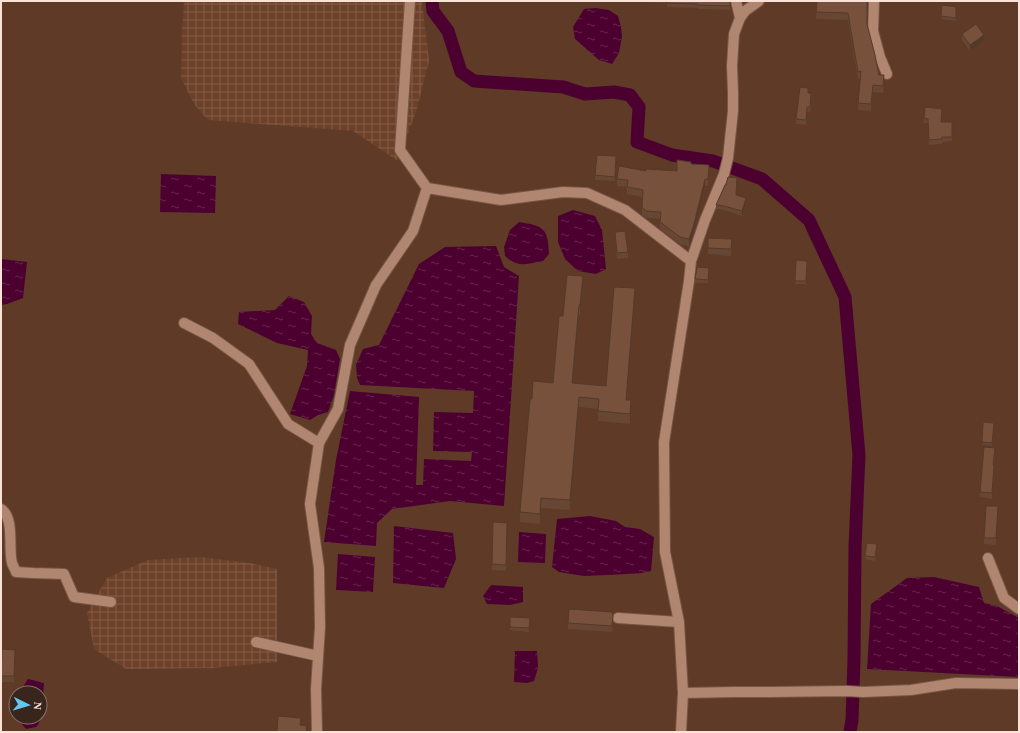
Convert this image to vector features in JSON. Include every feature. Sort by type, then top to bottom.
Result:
[{"type":"street","points":[[410,1],[400,150],[426,188],[501,200],[563,192],[588,194],[625,210],[691,261]]},
{"type":"street","points":[[736,1],[740,18]]},
{"type":"street","points":[[680,732],[683,693],[679,622],[665,552],[664,442],[691,261],[705,220],[724,174],[728,158],[733,110],[732,66],[734,34],[740,18],[745,11],[759,1]]},
{"type":"street","points":[[874,1],[874,31],[880,57],[887,74]]},
{"type":"street","points":[[317,732],[316,689],[320,627],[319,568],[310,504],[319,443],[338,409],[350,344],[376,285],[412,231],[426,188]]},
{"type":"street","points":[[184,322],[213,338],[249,364],[288,424],[319,443]]},
{"type":"street","points":[[1,509],[7,516],[10,527],[12,562],[16,572],[64,574],[74,597],[111,602]]},
{"type":"street","points":[[988,558],[1004,598],[1019,609]]},
{"type":"street","points":[[618,618],[679,622]]},
{"type":"street","points":[[256,642],[318,656]]},
{"type":"street","points":[[683,693],[863,692],[911,690],[956,683],[1019,684]]},
{"type":"shaded area","points":[[184,1],[422,1],[429,61],[417,109],[398,161],[353,131],[208,120],[194,104],[181,78]]},
{"type":"shaded area","points":[[200,557],[250,563],[277,569],[277,662],[212,668],[126,669],[94,649],[87,613],[107,578],[148,560]]},
{"type":"water","points":[[595,8],[609,10],[618,16],[622,37],[619,53],[612,64],[599,60],[575,39],[573,27],[584,9]]},
{"type":"water","points":[[161,174],[216,176],[215,213],[160,212]]},
{"type":"water","points":[[573,210],[595,216],[602,230],[606,269],[596,274],[578,271],[565,259],[558,242],[558,216]]},
{"type":"water","points":[[519,222],[534,225],[543,229],[547,238],[549,254],[543,261],[518,264],[509,260],[505,256],[504,247],[510,230]]},
{"type":"water","points":[[496,246],[504,267],[519,276],[504,506],[450,501],[392,509],[377,523],[376,546],[324,542],[336,460],[350,391],[419,397],[416,485],[423,485],[424,459],[471,461],[472,452],[433,451],[434,412],[473,413],[474,391],[360,385],[357,378],[356,365],[363,349],[379,345],[419,264],[445,247]]},
{"type":"water","points":[[1,259],[27,262],[23,298],[1,305]]},
{"type":"water","points":[[289,296],[304,302],[312,316],[311,334],[317,343],[336,350],[340,359],[334,395],[328,412],[318,415],[310,420],[290,414],[307,366],[308,350],[277,343],[238,324],[239,312],[275,310]]},
{"type":"water","points":[[590,516],[616,521],[625,527],[640,529],[654,537],[651,571],[642,573],[584,576],[559,572],[552,567],[557,519]]},
{"type":"water","points":[[394,526],[453,533],[456,559],[444,588],[393,583]]},
{"type":"water","points":[[519,532],[546,534],[545,563],[518,562]]},
{"type":"water","points":[[338,554],[375,557],[373,592],[336,590]]},
{"type":"water","points":[[934,577],[979,587],[984,603],[997,606],[1019,618],[1019,677],[867,669],[871,604],[907,578]]},
{"type":"water","points":[[491,585],[523,587],[523,602],[510,605],[487,604],[483,596]]},
{"type":"water","points":[[515,651],[537,651],[538,668],[534,681],[527,683],[514,682]]},
{"type":"water","points":[[28,679],[44,683],[44,685],[24,685]]},
{"type":"water","points":[[23,725],[38,725],[36,727],[26,729]]},
{"type":"building","points":[[667,1],[730,1],[730,6],[667,3]]},
{"type":"building","points":[[817,1],[867,1],[867,24],[879,75],[884,75],[883,86],[873,85],[871,104],[858,103],[861,71],[858,72],[848,13],[816,12]]},
{"type":"building","points":[[942,5],[956,7],[956,18],[941,16]]},
{"type":"building","points":[[976,24],[984,35],[970,45],[962,34]]},
{"type":"building","points":[[800,87],[808,88],[808,93],[811,93],[810,107],[807,107],[806,120],[796,119]]},
{"type":"building","points":[[925,107],[942,109],[941,122],[952,122],[952,137],[942,137],[942,139],[929,140],[928,119],[924,118]]},
{"type":"building","points":[[597,155],[616,156],[615,177],[595,175]]},
{"type":"building","points":[[677,160],[691,162],[691,164],[709,165],[708,179],[705,179],[689,239],[680,237],[660,222],[661,212],[646,211],[642,207],[643,190],[627,187],[628,180],[617,179],[619,166],[646,171],[646,169],[677,171]]},
{"type":"building","points":[[728,177],[737,178],[736,195],[746,198],[742,211],[716,205],[726,185]]},
{"type":"building","points":[[625,231],[628,252],[617,253],[615,232]]},
{"type":"building","points":[[708,238],[732,239],[731,249],[708,248]]},
{"type":"building","points":[[796,260],[807,261],[806,281],[795,281]]},
{"type":"building","points":[[697,267],[709,268],[708,280],[695,279]]},
{"type":"building","points":[[567,275],[583,276],[572,383],[606,386],[614,287],[635,288],[626,400],[631,400],[630,414],[598,411],[599,399],[579,397],[570,500],[541,498],[540,514],[520,512],[530,399],[532,399],[533,381],[553,383],[559,316],[563,316]]},
{"type":"building","points":[[983,422],[994,423],[992,443],[982,442]]},
{"type":"building","points":[[984,447],[995,448],[992,493],[980,492]]},
{"type":"building","points":[[986,506],[998,506],[996,538],[984,538]]},
{"type":"building","points":[[493,522],[507,523],[506,565],[492,564]]},
{"type":"building","points":[[867,543],[877,544],[875,557],[865,556]]},
{"type":"building","points":[[569,609],[612,612],[612,626],[568,623]]},
{"type":"building","points":[[510,617],[530,618],[529,628],[510,627]]},
{"type":"building","points":[[2,649],[15,650],[14,676],[1,676]]},
{"type":"building","points":[[278,716],[301,718],[300,725],[307,726],[306,732],[277,732]]},
{"type":"waterway","points":[[432,1],[433,11],[448,31],[461,72],[474,81],[563,87],[585,94],[614,92],[630,95],[639,107],[637,142],[672,155],[713,161],[762,179],[809,220],[845,297],[859,455],[855,547],[854,660],[852,720],[850,732]]}]
